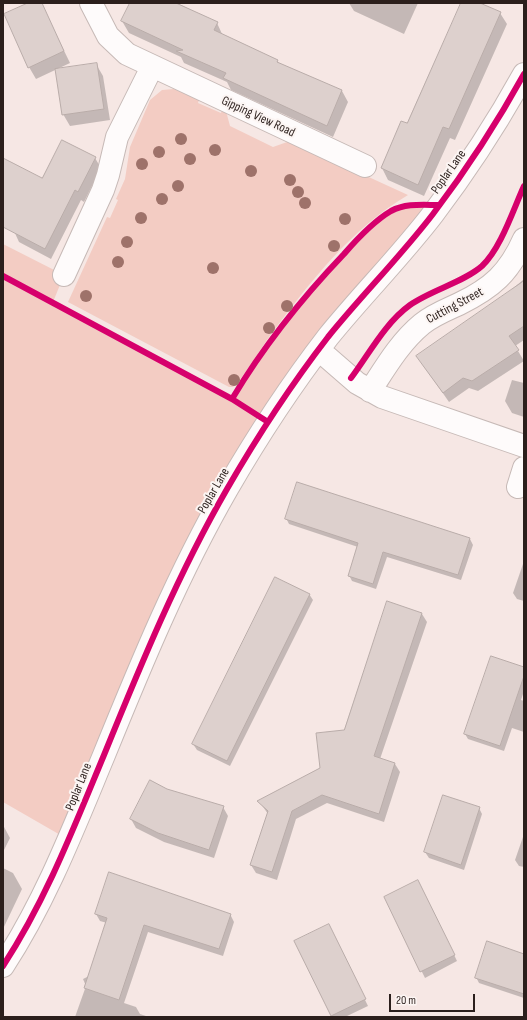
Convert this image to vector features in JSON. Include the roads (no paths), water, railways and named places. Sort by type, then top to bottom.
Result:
[{"type":"street","name":"Gipping View Road","points":[[91,3],[108,36],[127,54],[365,166]]},
{"type":"street","points":[[64,275],[103,190],[118,137],[152,67]]},
{"type":"street","name":"Poplar Lane","points":[[3,966],[34,915],[52,877],[151,643],[204,531],[257,438],[319,350],[431,216],[486,139],[524,74]]},
{"type":"street","name":"Cutting Street","points":[[370,391],[402,344],[413,332],[433,316],[478,295],[496,282],[511,265],[524,239]]},
{"type":"street","points":[[319,350],[351,378],[370,391],[396,403],[524,446]]}]
